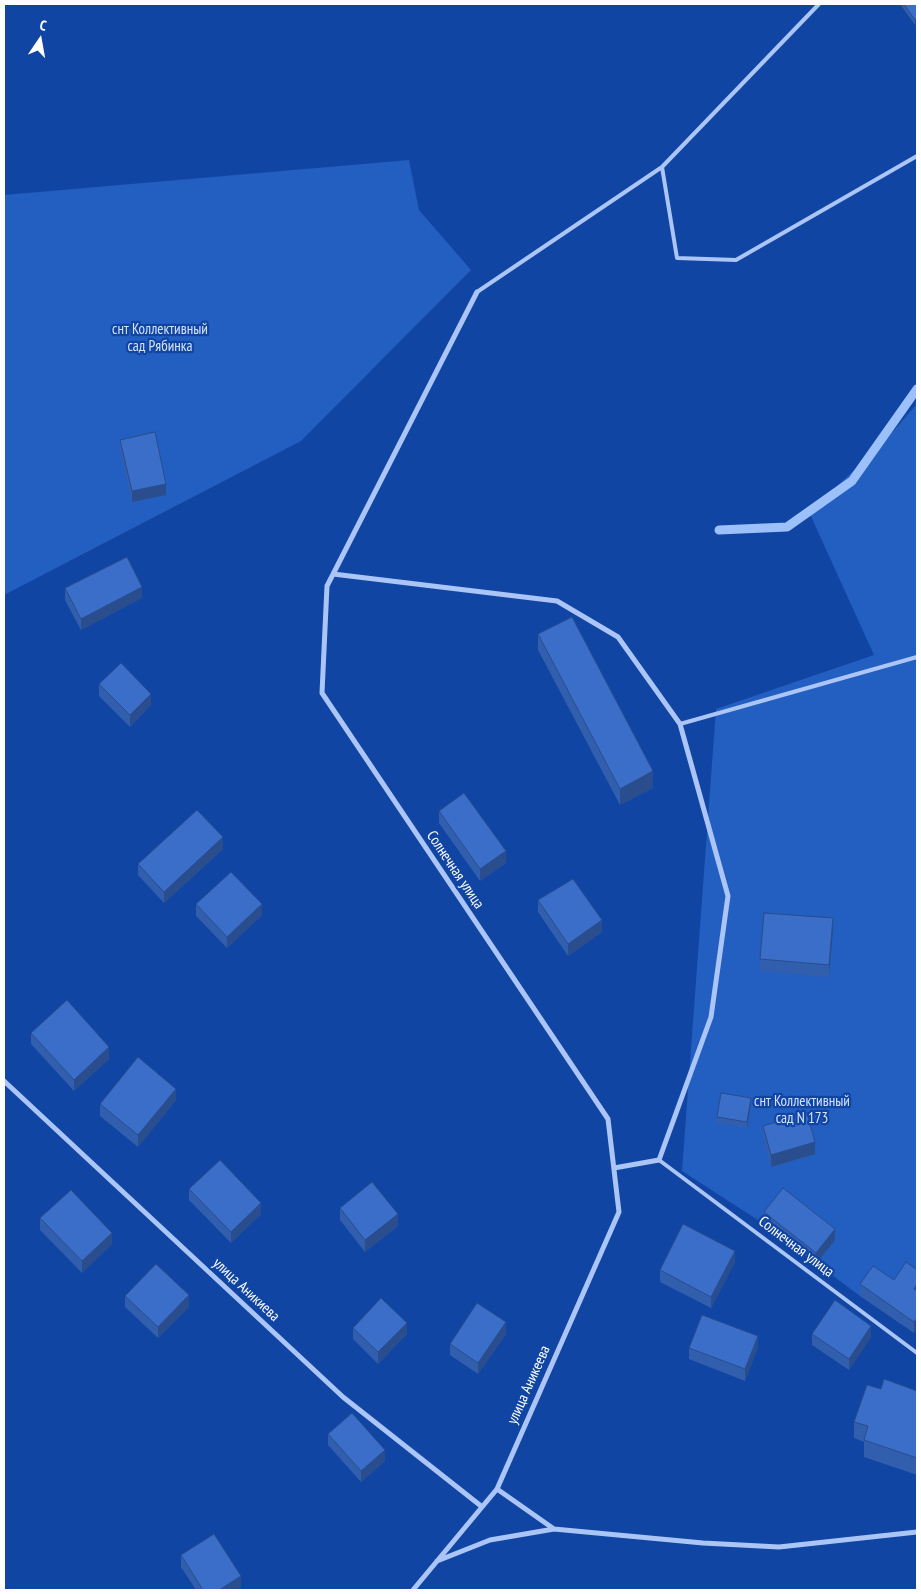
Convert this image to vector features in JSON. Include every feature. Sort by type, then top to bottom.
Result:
[{"type":"street","name":"Солнечная улица","points":[[477,292],[327,586],[322,693],[608,1118],[614,1168]]},
{"type":"street","points":[[333,574],[557,601],[618,637],[680,724],[728,896],[711,1017],[660,1160],[614,1168]]},
{"type":"street","name":"улица Аникиева","points":[[4,1081],[343,1397],[481,1506]]},
{"type":"street","name":"улица Аникеева","points":[[413,1590],[497,1489],[619,1212],[614,1168]]},
{"type":"street","points":[[497,1489],[554,1529]]},
{"type":"street","points":[[437,1561],[490,1540],[554,1529],[703,1543],[779,1547],[917,1532]]},
{"type":"lane","points":[[477,292],[662,167],[820,4]]},
{"type":"lane","points":[[662,167],[677,258],[736,260],[917,156]]},
{"type":"lane","points":[[680,724],[917,657]]},
{"type":"lane","name":"Солнечная улица","points":[[660,1160],[917,1354]]},
{"type":"green space","name":"снт Коллективный сад Рябинка","points":[[409,160],[419,210],[471,270],[301,441],[4,595],[4,195]]},
{"type":"green space","name":"снт Коллективный сад N 173","points":[[917,404],[917,1331],[860,1296],[764,1224],[682,1171],[716,709],[874,655],[809,512],[880,446]]},
{"type":"building","points":[[904,4],[917,4],[917,18],[915,20]]},
{"type":"building","points":[[155,432],[166,484],[132,491],[120,440]]},
{"type":"building","points":[[127,557],[142,587],[81,619],[65,588]]},
{"type":"building","points":[[572,617],[653,771],[620,789],[538,634]]},
{"type":"building","points":[[121,663],[151,694],[130,715],[99,684]]},
{"type":"building","points":[[464,793],[506,851],[480,869],[439,811]]},
{"type":"building","points":[[197,810],[223,837],[164,892],[138,864]]},
{"type":"building","points":[[231,872],[262,904],[227,937],[196,904]]},
{"type":"building","points":[[573,879],[602,920],[568,944],[538,900]]},
{"type":"building","points":[[764,913],[833,918],[829,965],[760,959]]},
{"type":"building","points":[[67,1000],[109,1047],[74,1080],[31,1033]]},
{"type":"building","points":[[138,1057],[176,1089],[138,1135],[100,1104]]},
{"type":"building","points":[[721,1093],[751,1098],[747,1122],[717,1117]]},
{"type":"building","points":[[807,1113],[815,1142],[771,1155],[763,1126]]},
{"type":"building","points":[[220,1160],[261,1203],[231,1232],[189,1189]]},
{"type":"building","points":[[372,1182],[398,1214],[365,1240],[340,1208]]},
{"type":"building","points":[[783,1188],[835,1229],[816,1253],[764,1212]]},
{"type":"building","points":[[71,1190],[112,1233],[82,1261],[40,1218]]},
{"type":"building","points":[[683,1224],[735,1251],[711,1297],[660,1270]]},
{"type":"building","points":[[906,1262],[917,1270],[917,1284],[914,1289],[917,1291],[917,1318],[914,1322],[860,1284],[873,1266],[894,1280]]},
{"type":"building","points":[[156,1264],[189,1295],[158,1327],[125,1296]]},
{"type":"building","points":[[381,1298],[407,1323],[378,1352],[353,1328]]},
{"type":"building","points":[[835,1300],[871,1326],[849,1359],[812,1334]]},
{"type":"building","points":[[477,1303],[506,1322],[478,1363],[450,1344]]},
{"type":"building","points":[[702,1315],[758,1336],[745,1369],[689,1348]]},
{"type":"building","points":[[884,1379],[917,1391],[917,1458],[864,1440],[868,1426],[854,1422],[867,1385],[881,1389]]},
{"type":"building","points":[[352,1413],[385,1450],[361,1471],[328,1434]]},
{"type":"building","points":[[214,1534],[241,1576],[219,1590],[203,1590],[181,1555]]},
{"type":"waterway","points":[[719,530],[787,527],[852,481],[917,389]]}]
